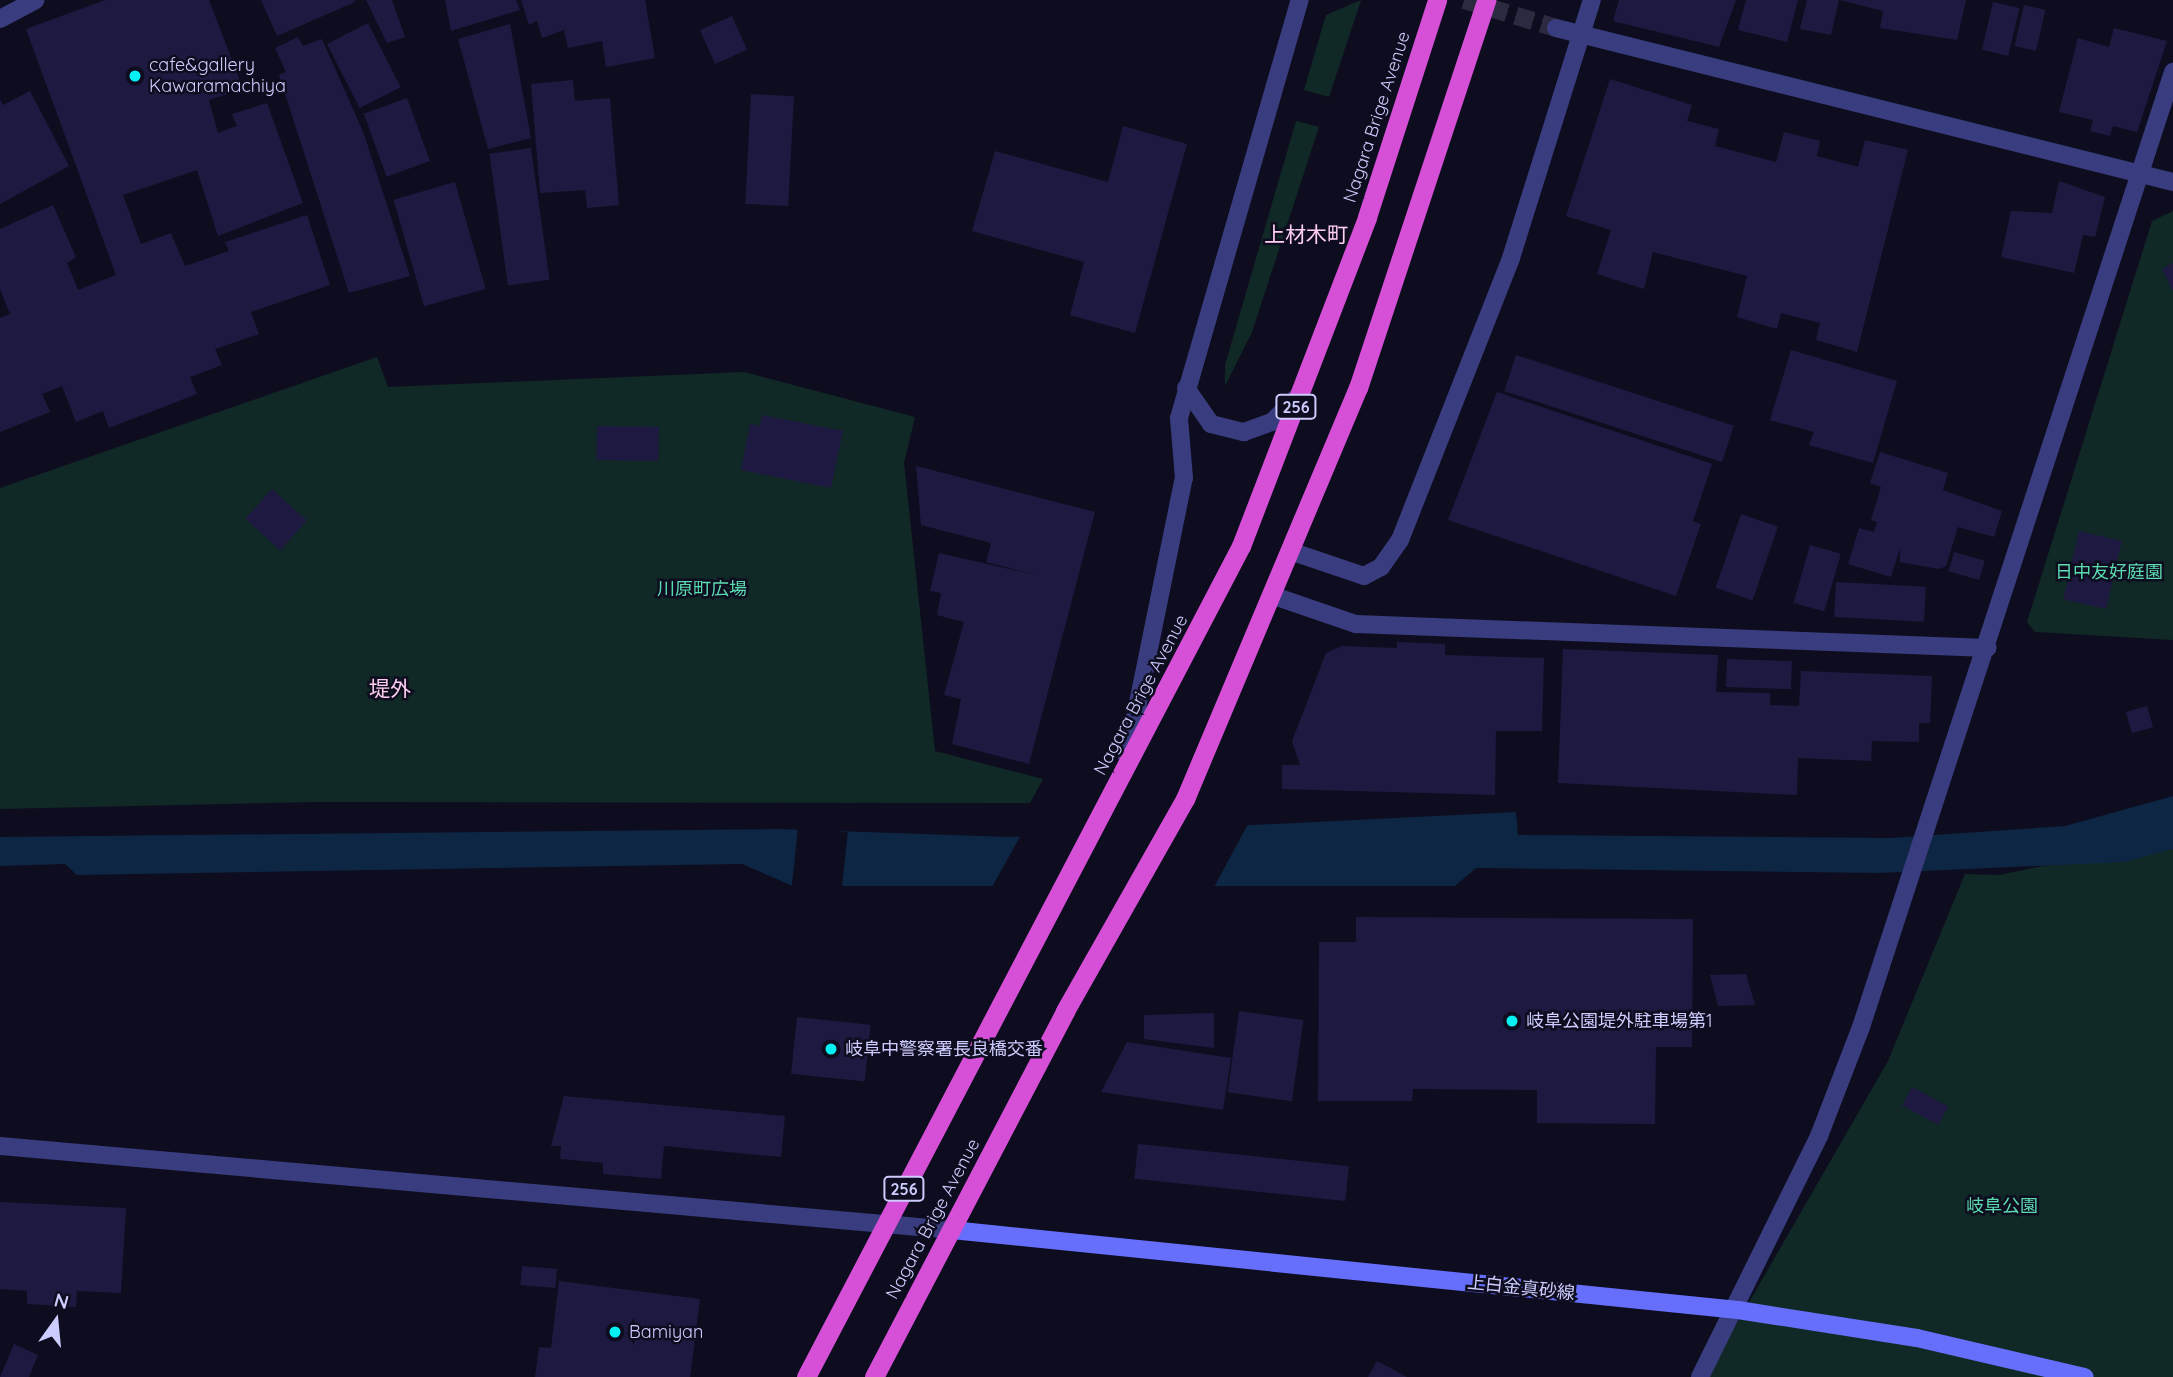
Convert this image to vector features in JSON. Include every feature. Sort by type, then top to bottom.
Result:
[{"type":"highway","name":"Nagara Brige Avenue","points":[[806,1377],[999,1000],[1111,796],[1241,546],[1302,393],[1437,0]]},
{"type":"highway","name":"Nagara Brige Avenue","points":[[874,1377],[1065,1011],[1185,799],[1293,552],[1362,375],[1486,0]]},
{"type":"main road","name":"上白金真砂線","points":[[952,1230],[1738,1311],[1917,1338],[2085,1377]]},
{"type":"street","points":[[0,19],[35,0]]},
{"type":"street","points":[[1126,766],[1184,478],[1179,418],[1300,0]]},
{"type":"street","points":[[1293,552],[1364,576],[1381,567],[1400,540],[1511,258],[1592,0]]},
{"type":"street","points":[[1556,28],[2173,183]]},
{"type":"street","points":[[1700,1377],[1738,1311],[1819,1136],[1890,940],[1981,668],[2173,72]]},
{"type":"street","points":[[1186,388],[1211,424],[1244,432],[1272,422],[1302,393]]},
{"type":"street","points":[[1274,596],[1356,624],[1987,648]]},
{"type":"street","points":[[0,1146],[952,1230]]},
{"type":"green space","points":[[1361,0],[1329,97],[1304,90],[1326,15]]},
{"type":"green space","points":[[1296,121],[1319,127],[1252,332],[1225,386],[1225,365]]},
{"type":"green space","name":"日中友好庭園","points":[[2173,211],[2173,640],[2035,632],[2027,622],[2152,221]]},
{"type":"green space","name":"川原町広場","points":[[377,357],[388,387],[744,372],[915,417],[904,463],[935,751],[1043,779],[1030,803],[315,802],[0,809],[0,488]]},
{"type":"green space","name":"岐阜公園","points":[[2173,839],[2173,1377],[1706,1377],[1888,1061],[1965,874],[1999,875]]},
{"type":"water","points":[[2173,796],[2173,849],[2124,862],[1879,873],[1476,868],[1455,886],[793,886],[742,864],[77,875],[65,864],[0,866],[0,837],[778,829],[1010,837],[1516,812],[1518,835],[1890,838],[2065,826]]},
{"type":"pier","points":[[1248,824],[1213,889],[991,889],[1022,833]]},
{"type":"pier","points":[[798,827],[848,832],[841,894],[792,889]]},
{"type":"building","points":[[105,0],[209,0],[243,89],[209,100],[218,133],[237,126],[232,114],[267,103],[303,203],[218,236],[197,170],[123,195],[141,244],[171,233],[185,266],[229,251],[225,242],[307,215],[330,285],[251,312],[259,334],[215,349],[222,365],[190,377],[197,394],[109,428],[103,411],[76,422],[62,386],[42,394],[50,412],[0,432],[0,318],[10,314],[0,289],[0,229],[53,205],[76,257],[67,263],[78,290],[116,275],[26,29]]},
{"type":"building","points":[[261,0],[354,0],[355,2],[277,36]]},
{"type":"building","points":[[366,0],[392,0],[405,37],[387,43]]},
{"type":"building","points":[[445,0],[516,0],[520,10],[451,31]]},
{"type":"building","points":[[521,0],[645,0],[655,58],[606,67],[602,41],[568,48],[564,30],[542,38],[537,21],[529,25]]},
{"type":"building","points":[[1619,0],[1736,0],[1719,47],[1613,21]]},
{"type":"building","points":[[1746,0],[1798,0],[1787,42],[1738,30]]},
{"type":"building","points":[[1807,0],[1839,0],[1831,35],[1800,29]]},
{"type":"building","points":[[1840,0],[1966,0],[1957,40],[1880,28],[1883,11]]},
{"type":"building","points":[[1993,2],[2019,8],[2008,56],[1982,50]]},
{"type":"building","points":[[2024,5],[2045,10],[2036,51],[2015,46]]},
{"type":"building","points":[[732,16],[747,50],[715,64],[700,30]]},
{"type":"building","points":[[368,23],[401,87],[360,108],[327,44]]},
{"type":"building","points":[[510,24],[531,138],[488,149],[458,39]]},
{"type":"building","points":[[2114,28],[2167,41],[2137,132],[2113,126],[2110,136],[2090,131],[2093,120],[2059,112],[2078,38],[2109,47]]},
{"type":"building","points":[[298,37],[303,46],[322,39],[364,134],[410,276],[349,293],[279,75],[286,72],[275,48]]},
{"type":"building","points":[[1610,79],[1692,105],[1687,121],[1719,129],[1715,146],[1776,162],[1784,132],[1820,141],[1817,156],[1858,167],[1865,140],[1908,150],[1857,352],[1816,340],[1820,323],[1781,313],[1777,329],[1737,317],[1747,276],[1653,252],[1644,289],[1597,274],[1611,230],[1566,216]]},
{"type":"building","points":[[573,80],[575,101],[610,98],[619,205],[587,208],[585,190],[540,193],[531,84]]},
{"type":"building","points":[[30,91],[69,166],[0,204],[0,99],[3,105]]},
{"type":"building","points":[[751,94],[794,96],[788,206],[745,204]]},
{"type":"building","points":[[407,98],[430,161],[387,177],[364,114]]},
{"type":"building","points":[[1123,126],[1187,144],[1135,333],[1070,315],[1084,262],[972,231],[995,151],[1108,182]]},
{"type":"building","points":[[531,148],[550,280],[508,286],[489,154]]},
{"type":"building","points":[[2059,181],[2105,197],[2095,237],[2083,235],[2074,273],[2001,257],[2011,211],[2052,213]]},
{"type":"building","points":[[455,182],[486,289],[424,306],[393,200]]},
{"type":"building","points":[[2173,263],[2173,291],[2162,269]]},
{"type":"building","points":[[1791,350],[1897,381],[1873,463],[1809,445],[1814,432],[1770,420]]},
{"type":"building","points":[[1516,355],[1734,426],[1722,462],[1504,391]]},
{"type":"building","points":[[1497,392],[1712,464],[1693,521],[1701,524],[1676,596],[1448,520]]},
{"type":"building","points":[[762,415],[843,431],[831,488],[741,470],[750,424],[760,426]]},
{"type":"building","points":[[597,426],[659,427],[658,461],[596,460]]},
{"type":"building","points":[[1880,452],[1948,473],[1943,490],[2002,511],[1994,537],[1958,527],[1946,566],[1939,569],[1900,562],[1900,548],[1891,577],[1848,564],[1859,528],[1874,532],[1877,522],[1871,520],[1881,487],[1870,483]]},
{"type":"building","points":[[916,466],[1095,512],[1029,764],[952,744],[961,699],[944,695],[964,622],[937,615],[941,593],[930,591],[939,553],[1036,575],[986,562],[991,543],[921,525]]},
{"type":"building","points":[[272,489],[307,520],[280,550],[245,519]]},
{"type":"building","points":[[1741,514],[1778,527],[1752,600],[1716,588]]},
{"type":"building","points":[[2079,531],[2122,541],[2106,609],[2063,599]]},
{"type":"building","points":[[1810,545],[1841,554],[1824,611],[1793,603]]},
{"type":"building","points":[[1954,552],[1985,561],[1979,580],[1948,571]]},
{"type":"building","points":[[1836,582],[1926,587],[1924,622],[1834,617]]},
{"type":"building","points":[[1397,642],[1445,644],[1445,655],[1544,658],[1542,731],[1496,731],[1495,795],[1282,789],[1282,765],[1300,765],[1292,741],[1326,653],[1342,646],[1397,648]]},
{"type":"building","points":[[1563,649],[1718,655],[1716,692],[1770,693],[1770,705],[1799,706],[1801,671],[1932,676],[1930,723],[1919,723],[1919,742],[1872,741],[1871,761],[1798,758],[1797,795],[1558,783]]},
{"type":"building","points":[[1727,659],[1792,661],[1791,689],[1726,687]]},
{"type":"building","points":[[2147,706],[2153,727],[2132,733],[2126,712]]},
{"type":"building","points":[[1356,917],[1693,919],[1692,1047],[1656,1047],[1655,1124],[1537,1123],[1537,1090],[1413,1089],[1412,1101],[1318,1101],[1319,942],[1356,942]]},
{"type":"building","points":[[1746,974],[1755,1005],[1718,1006],[1710,975]]},
{"type":"building","points":[[1239,1011],[1303,1020],[1292,1101],[1228,1092]]},
{"type":"building","points":[[1214,1013],[1214,1048],[1144,1039],[1144,1015]]},
{"type":"building","name":"岐阜中警察署長良橋交番","points":[[797,1017],[871,1025],[865,1081],[791,1074]]},
{"type":"building","points":[[1127,1042],[1231,1058],[1223,1110],[1101,1092]]},
{"type":"building","points":[[1912,1087],[1948,1106],[1938,1125],[1902,1106]]},
{"type":"building","points":[[564,1096],[785,1116],[781,1157],[664,1146],[661,1179],[603,1174],[603,1163],[560,1159],[561,1146],[551,1146]]},
{"type":"building","points":[[1138,1144],[1349,1166],[1345,1201],[1134,1179]]},
{"type":"building","points":[[0,1202],[126,1208],[121,1293],[77,1291],[76,1307],[27,1304],[27,1291],[0,1289]]},
{"type":"building","points":[[522,1266],[557,1269],[555,1288],[520,1285]]},
{"type":"building","points":[[559,1281],[700,1299],[690,1377],[535,1377],[539,1347],[551,1348]]},
{"type":"building","points":[[14,1344],[38,1355],[29,1377],[0,1377]]},
{"type":"building","points":[[1377,1361],[1407,1377],[1368,1377]]},
{"type":"tunnel","points":[[1464,0],[1556,28]]},
{"type":"place","name":"cafe&gallery Kawaramachiya","points":[[135,76]]},
{"type":"place","name":"岐阜公園堤外駐車場第1","points":[[1512,1021]]},
{"type":"place","name":"岐阜中警察署長良橋交番","points":[[831,1049]]},
{"type":"place","name":"Bamiyan","points":[[615,1332]]},
{"type":"district","name":"上材木町","points":[[1306,234]]},
{"type":"district","name":"堤外","points":[[390,688]]}]
